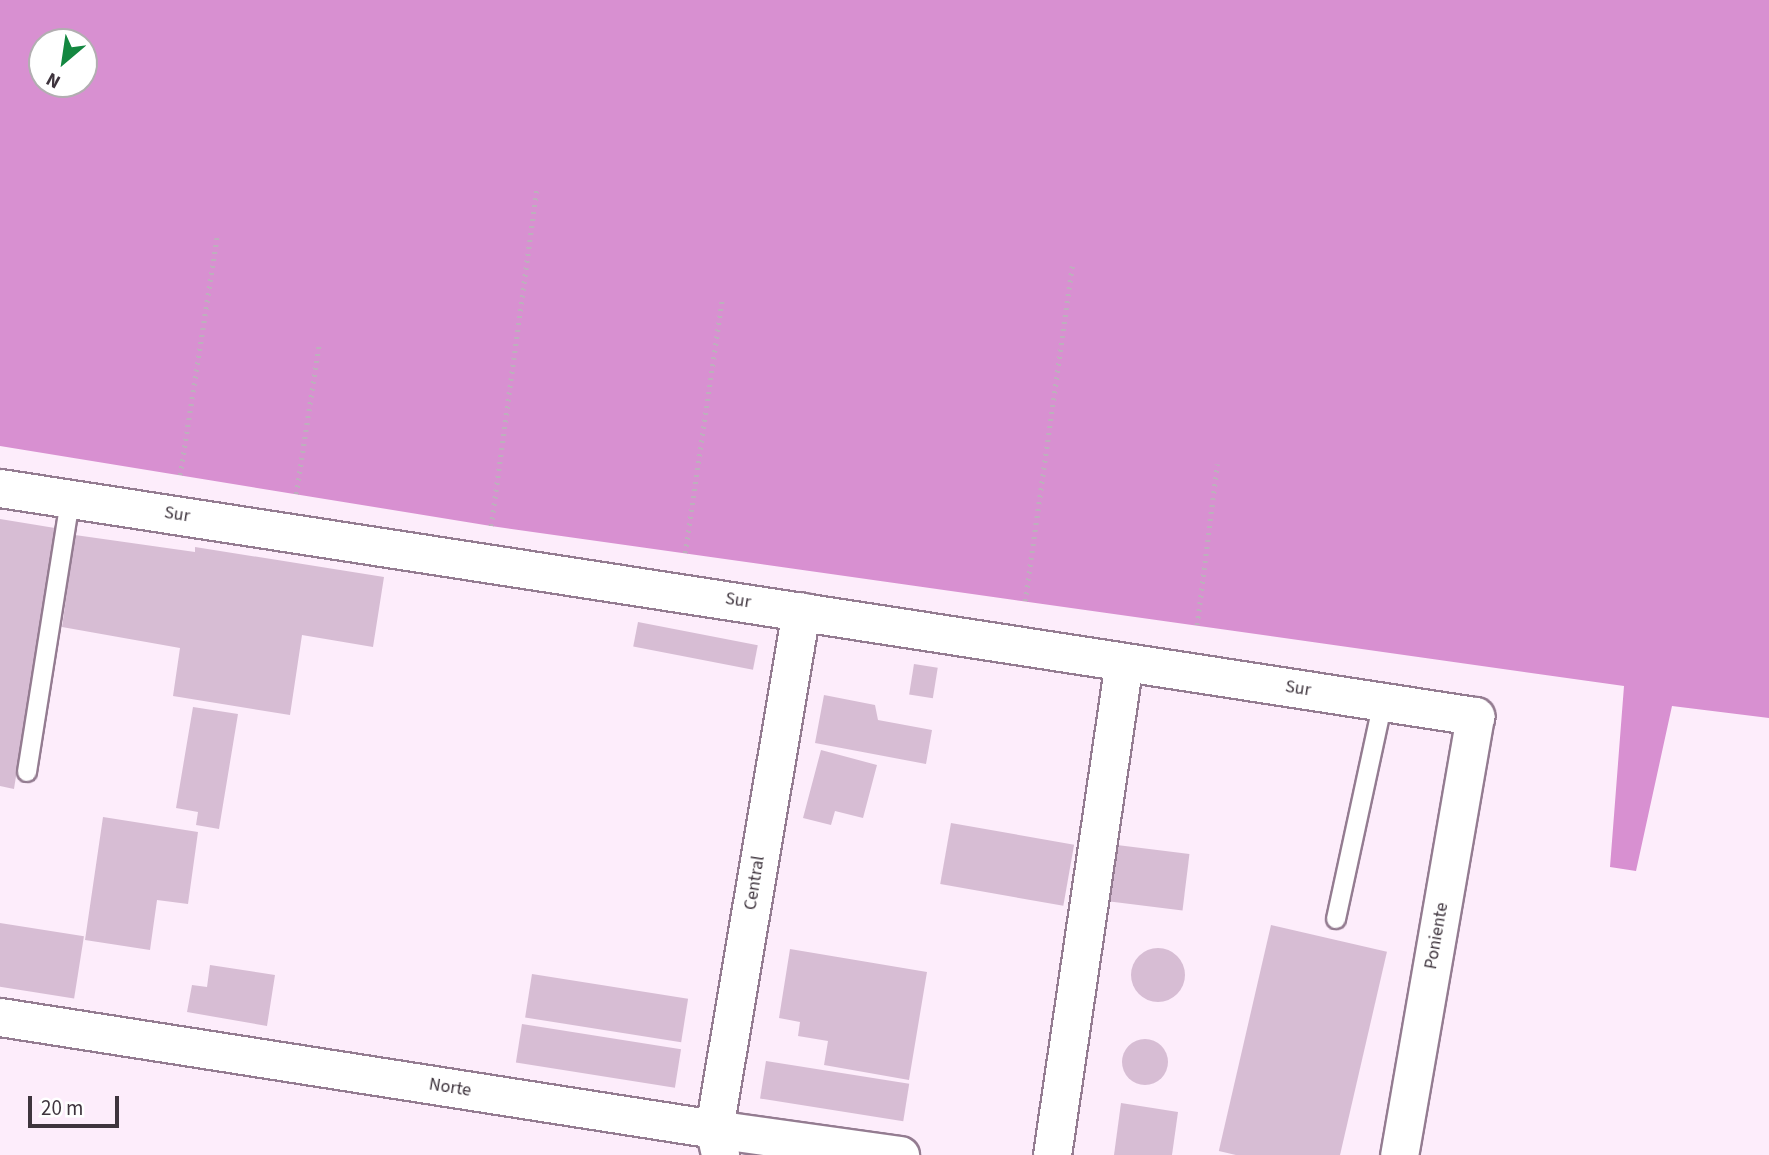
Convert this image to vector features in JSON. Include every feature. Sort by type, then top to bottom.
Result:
[{"type":"street","name":"Sur","points":[[0,488],[1475,716]]},
{"type":"street","name":"Central","points":[[717,1142],[800,611]]},
{"type":"street","points":[[1052,1155],[1124,662]]},
{"type":"street","name":"Poniente","points":[[1399,1155],[1475,716]]},
{"type":"street","name":"Norte","points":[[0,1017],[717,1142],[900,1155]]},
{"type":"lane","points":[[27,772],[70,499]]},
{"type":"lane","points":[[1336,919],[1383,702]]},
{"type":"path","points":[[491,526],[537,187]]},
{"type":"path","points":[[180,475],[217,236]]},
{"type":"path","points":[[1025,601],[1072,266]]},
{"type":"path","points":[[685,553],[722,300]]},
{"type":"path","points":[[296,494],[319,343]]},
{"type":"path","points":[[1197,625],[1217,464]]},
{"type":"shaded area","points":[[0,0],[1769,0],[1769,718],[1672,706],[1636,871],[1610,867],[1624,686],[491,526],[0,446]]},
{"type":"building","points":[[0,519],[55,528],[14,789],[0,786]]},
{"type":"building","points":[[75,535],[195,552],[195,547],[384,577],[373,647],[302,635],[290,715],[173,696],[180,648],[62,627]]},
{"type":"building","points":[[638,622],[758,645],[753,670],[633,647]]},
{"type":"building","points":[[914,664],[938,668],[933,698],[909,695]]},
{"type":"building","points":[[824,695],[875,705],[878,720],[932,730],[926,764],[815,743]]},
{"type":"building","points":[[193,707],[238,714],[219,829],[196,825],[198,812],[176,808]]},
{"type":"building","points":[[821,750],[877,765],[863,818],[835,811],[831,825],[803,818]]},
{"type":"building","points":[[103,817],[198,832],[188,904],[157,900],[150,950],[85,940]]},
{"type":"building","points":[[951,823],[1074,845],[1063,906],[940,884]]},
{"type":"building","points":[[1117,845],[1189,854],[1183,910],[1110,902]]},
{"type":"building","points":[[0,923],[84,936],[74,999],[0,987]]},
{"type":"building","points":[[1271,925],[1387,952],[1340,1155],[1236,1155],[1219,1151]]},
{"type":"building","points":[[1158,948],[1177,956],[1185,975],[1177,994],[1158,1002],[1139,994],[1131,975],[1139,956]]},
{"type":"building","points":[[790,949],[927,972],[909,1080],[824,1065],[828,1041],[798,1036],[800,1022],[779,1018]]},
{"type":"building","points":[[210,965],[275,975],[267,1026],[187,1012],[192,985],[207,987]]},
{"type":"building","points":[[532,974],[688,999],[681,1042],[525,1017]]},
{"type":"building","points":[[522,1024],[681,1049],[675,1088],[516,1063]]},
{"type":"building","points":[[1145,1039],[1161,1046],[1168,1062],[1161,1078],[1145,1085],[1129,1078],[1122,1062],[1129,1046]]},
{"type":"building","points":[[766,1061],[909,1084],[903,1121],[760,1099]]},
{"type":"building","points":[[1121,1103],[1178,1112],[1172,1155],[1114,1155]]}]
